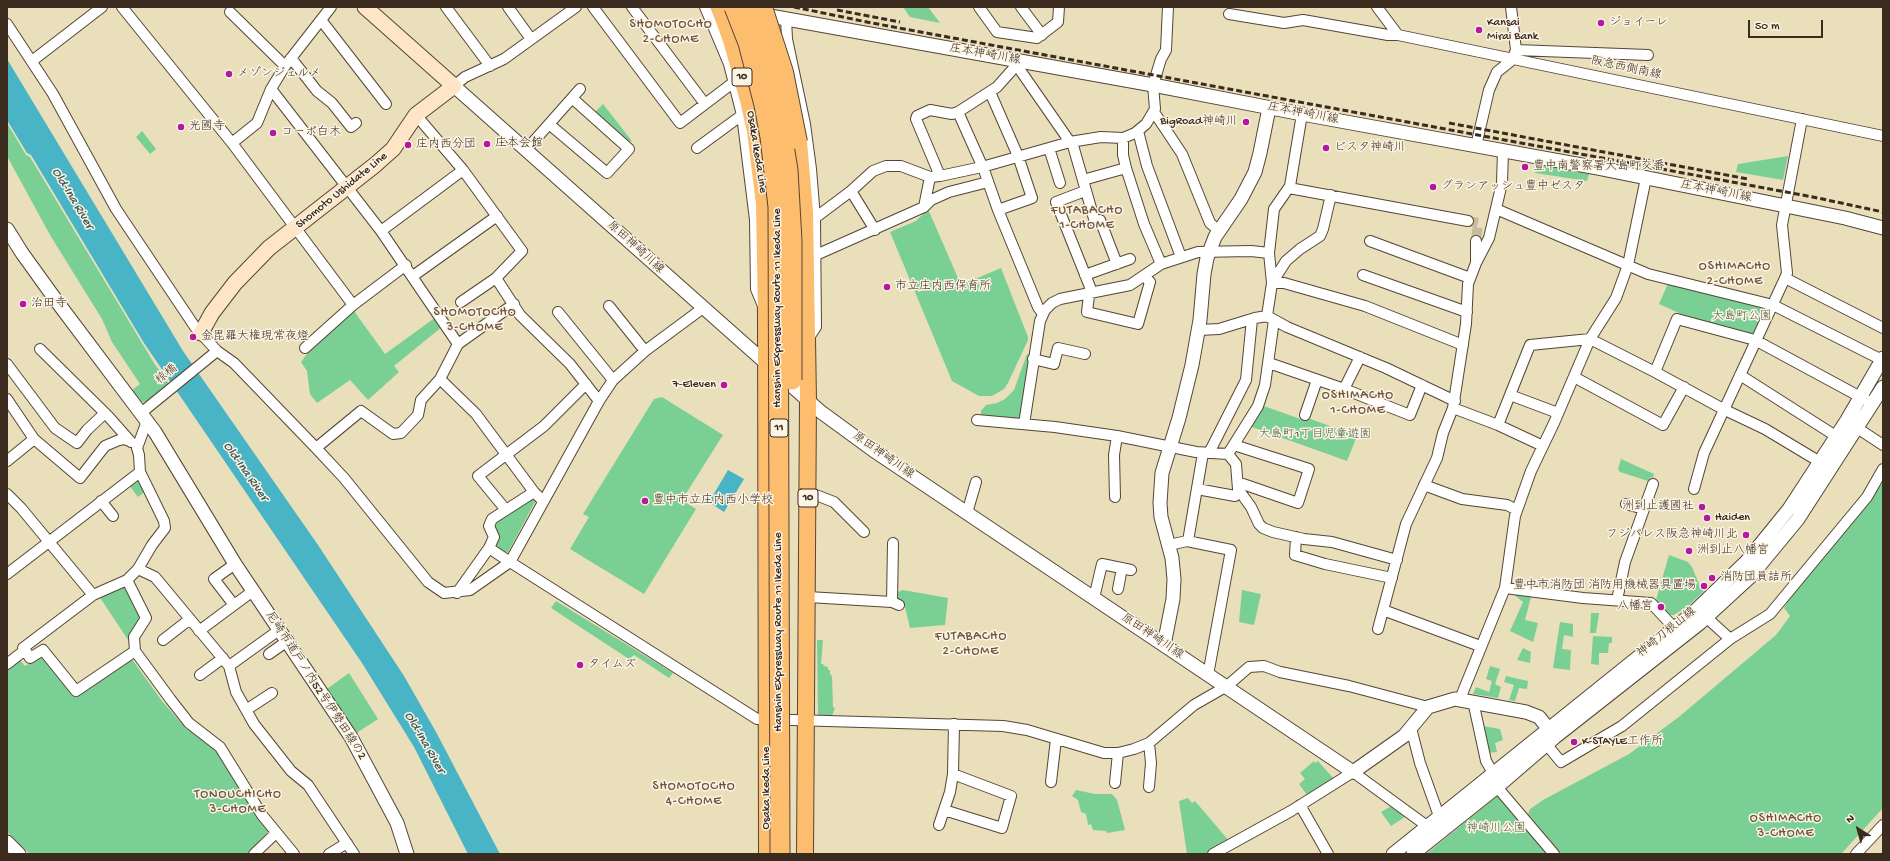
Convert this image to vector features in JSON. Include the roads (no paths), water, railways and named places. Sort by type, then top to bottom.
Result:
[{"type":"highway","name":"Hanshin Expressway Route 11 Ikeda Line","points":[[734,7],[748,43],[764,105],[770,137],[778,207],[780,854]]},
{"type":"highway","name":"Hanshin Expressway Route 11 Ikeda Line","points":[[749,7],[760,38],[777,102],[784,136],[791,205],[792,854]]},
{"type":"main road","points":[[365,7],[454,86]]},
{"type":"main road","name":"Osaka Ikeda Line","points":[[719,7],[740,68],[757,149],[764,204],[766,314],[767,854]]},
{"type":"main road","name":"10","points":[[764,7],[785,72],[799,142],[805,212],[808,401],[808,597],[805,721],[806,854]]},
{"type":"main road","name":"Shomoto Ushidate Line","points":[[201,333],[212,313],[235,283],[269,248],[393,149],[416,115],[454,86]]},
{"type":"street","points":[[32,61],[102,7]]},
{"type":"street","points":[[122,7],[232,143],[353,304]]},
{"type":"street","points":[[232,143],[256,123],[271,89],[288,62],[331,7]]},
{"type":"street","points":[[446,7],[490,66]]},
{"type":"street","points":[[508,7],[531,39]]},
{"type":"street","points":[[454,86],[465,77],[504,59],[576,7]]},
{"type":"street","points":[[593,7],[680,123],[734,82]]},
{"type":"street","points":[[632,7],[706,104]]},
{"type":"street","points":[[705,7],[729,64],[742,115],[755,220],[756,289],[766,314]]},
{"type":"street","name":"庄本神崎川線","points":[[722,7],[1153,85],[1646,178],[1785,206],[1883,228]]},
{"type":"street","points":[[979,7],[997,32],[1037,38],[1058,22],[1059,7]]},
{"type":"street","points":[[1021,7],[1042,35]]},
{"type":"street","points":[[1168,7],[1166,50],[1159,64],[1153,85],[1154,112],[1182,154],[1210,223],[1219,231]]},
{"type":"street","points":[[1377,7],[1398,35]]},
{"type":"street","points":[[1511,7],[1514,55]]},
{"type":"street","points":[[230,12],[288,62],[317,92],[332,103],[351,127],[356,123]]},
{"type":"street","name":"阪急西側南線","points":[[1229,14],[1284,23],[1303,20],[1514,55],[1883,136]]},
{"type":"street","points":[[786,19],[787,39],[805,124],[811,169],[815,218],[816,327],[807,340]]},
{"type":"street","points":[[321,20],[386,104]]},
{"type":"street","points":[[7,24],[53,94],[116,209],[201,333],[213,354],[234,363],[344,478],[428,582],[444,593],[470,590],[510,562],[543,500],[613,380],[645,351],[702,308]]},
{"type":"street","points":[[1476,146],[1489,90],[1498,72],[1514,55],[1648,55]]},
{"type":"street","points":[[924,207],[935,177],[916,119],[917,116],[930,110],[952,114],[958,112],[990,92],[1009,74],[1016,60]]},
{"type":"street","points":[[1016,60],[1020,70],[1071,142],[1095,222],[1100,220],[1117,264]]},
{"type":"street","name":"原田神崎川線","points":[[454,86],[808,401],[874,450],[1353,772]]},
{"type":"street","points":[[271,89],[382,231],[414,276],[458,344]]},
{"type":"street","points":[[526,150],[580,89]]},
{"type":"street","points":[[990,92],[1018,156],[1032,198],[998,210]]},
{"type":"street","points":[[549,124],[607,174],[629,149],[572,98]]},
{"type":"street","points":[[1164,645],[1174,586],[1173,565],[1161,517],[1160,488],[1164,465],[1186,389],[1199,330],[1204,274],[1209,251],[1219,231],[1242,199],[1255,172],[1269,108]]},
{"type":"street","points":[[958,112],[982,167],[1038,307],[1043,314]]},
{"type":"street","points":[[815,218],[851,191],[872,172],[886,166],[901,166],[935,177],[982,167],[1071,142],[1101,137],[1123,138],[1138,131],[1146,124],[1154,112]]},
{"type":"street","points":[[1228,454],[1258,406],[1265,386],[1269,363],[1272,283],[1269,253],[1274,209],[1289,188],[1302,114]]},
{"type":"street","points":[[416,115],[463,170],[522,251],[496,278],[461,302]]},
{"type":"street","points":[[697,148],[742,115]]},
{"type":"street","points":[[1694,489],[1704,453],[1787,273],[1782,226],[1802,119]]},
{"type":"street","points":[[1138,131],[1147,166],[1181,257]]},
{"type":"street","points":[[1123,138],[1123,155],[1126,168],[1144,224],[1161,264]]},
{"type":"street","points":[[1049,148],[1060,182]]},
{"type":"street","points":[[1378,629],[1406,524],[1437,458],[1443,433],[1454,405],[1467,312],[1468,284],[1476,263],[1489,238],[1502,183],[1503,151]]},
{"type":"street","points":[[1126,168],[1084,186],[1056,202],[1090,287],[1087,312],[1138,324],[1150,282],[1144,276]]},
{"type":"street","points":[[382,231],[463,170]]},
{"type":"street","points":[[1492,773],[1486,761],[1466,700],[1480,646],[1504,588],[1517,510],[1531,471],[1590,338],[1616,298],[1628,265],[1646,178]]},
{"type":"street","points":[[816,255],[924,207],[931,200],[949,192],[988,182]]},
{"type":"street","points":[[1289,188],[1468,221]]},
{"type":"street","points":[[851,191],[875,230]]},
{"type":"street","points":[[1272,283],[1286,261],[1300,249],[1320,236],[1331,195]]},
{"type":"street","points":[[1496,209],[1648,274],[1773,305],[1882,359]]},
{"type":"street","points":[[414,276],[497,216]]},
{"type":"street","name":"尼崎市道戸ノ内52号伊勢田線の2","points":[[8,233],[58,303],[144,417],[235,564],[351,737],[397,823],[407,854]]},
{"type":"street","points":[[1370,241],[1470,278]]},
{"type":"street","points":[[1476,241],[1476,263]]},
{"type":"street","points":[[1024,424],[1039,324],[1048,306],[1060,299],[1130,285],[1161,264],[1198,252],[1251,251],[1269,253]]},
{"type":"street","points":[[1086,275],[1130,259]]},
{"type":"street","points":[[305,348],[353,304],[406,265]]},
{"type":"street","points":[[1363,275],[1467,312]]},
{"type":"street","points":[[496,278],[520,315],[570,364],[600,400]]},
{"type":"street","points":[[1785,278],[1883,328]]},
{"type":"street","points":[[1272,283],[1284,282],[1365,306],[1463,345]]},
{"type":"street","points":[[316,448],[361,411],[393,434],[401,433],[418,415],[421,400],[440,380],[458,344],[514,304]]},
{"type":"street","points":[[609,306],[645,351]]},
{"type":"street","points":[[558,312],[613,380]]},
{"type":"street","points":[[1199,330],[1219,329],[1252,319],[1270,318],[1422,385],[1454,405],[1543,446]]},
{"type":"street","points":[[1655,372],[1677,318],[1755,340],[1873,404]]},
{"type":"street","points":[[1188,541],[1197,488],[1206,453],[1246,380],[1252,319]]},
{"type":"street","points":[[1498,425],[1530,345],[1590,338],[1725,410],[1765,429],[1820,462]]},
{"type":"street","points":[[1034,359],[1054,364],[1058,348],[1085,354]]},
{"type":"street","points":[[40,349],[105,413],[133,445],[139,455],[140,472],[164,521],[165,528],[152,545],[138,569],[127,580],[93,595],[23,648],[30,658],[43,650],[76,692],[135,651]]},
{"type":"street","name":"椋橋","points":[[144,417],[213,354]]},
{"type":"street","points":[[1344,389],[1360,357]]},
{"type":"street","name":"神崎刀根山線","points":[[1412,854],[1497,786],[1550,737],[1678,632],[1698,608],[1746,562],[1765,541],[1789,509],[1847,420],[1882,359]]},
{"type":"street","points":[[1269,363],[1344,389],[1410,415],[1422,385]]},
{"type":"street","points":[[7,364],[55,428],[77,444],[87,430],[105,413]]},
{"type":"street","points":[[1740,375],[1847,444]]},
{"type":"street","points":[[1574,377],[1663,425],[1684,388]]},
{"type":"street","points":[[440,380],[476,414],[507,453],[534,492],[543,500]]},
{"type":"street","points":[[1305,415],[1316,380]]},
{"type":"street","points":[[506,510],[478,476],[544,426],[586,384]]},
{"type":"street","name":"神崎刀根山線","points":[[1678,632],[1706,617],[1750,576],[1774,549],[1798,519],[1883,387]]},
{"type":"street","points":[[1510,395],[1558,413]]},
{"type":"street","points":[[7,399],[34,439],[80,478],[105,446],[124,439],[133,445]]},
{"type":"street","points":[[133,445],[144,417]]},
{"type":"street","points":[[977,420],[1024,424],[1117,436],[1206,453],[1228,454],[1236,464],[1239,491],[1251,507],[1262,528],[1296,537],[1332,542],[1397,560]]},
{"type":"street","points":[[1847,420],[1883,445]]},
{"type":"street","points":[[1115,497],[1114,455],[1117,436]]},
{"type":"street","points":[[7,461],[34,439]]},
{"type":"street","points":[[1234,445],[1309,469],[1298,503],[1243,484],[1238,485]]},
{"type":"street","points":[[1213,854],[1300,805],[1353,772],[1388,748],[1410,728],[1428,707],[1437,703],[1466,700],[1526,712],[1539,717],[1561,762],[1622,726],[1730,639],[1770,614],[1867,497],[1883,469]]},
{"type":"street","points":[[7,574],[140,472]]},
{"type":"street","points":[[967,513],[976,482]]},
{"type":"street","points":[[1617,600],[1625,562],[1653,484]]},
{"type":"street","points":[[1424,485],[1462,499],[1507,505],[1517,510]]},
{"type":"street","points":[[1197,488],[1235,496]]},
{"type":"street","points":[[457,592],[489,548],[494,537],[489,526],[492,519],[534,492]]},
{"type":"street","points":[[808,492],[834,502],[864,532]]},
{"type":"street","points":[[7,494],[49,541],[93,595]]},
{"type":"street","points":[[101,501],[113,516]]},
{"type":"street","points":[[1626,504],[1644,509]]},
{"type":"street","points":[[1296,537],[1295,555],[1325,564],[1392,578]]},
{"type":"street","points":[[1169,545],[1188,541],[1231,550],[1208,675]]},
{"type":"street","points":[[808,597],[895,604],[893,543]]},
{"type":"street","points":[[489,548],[757,719],[1003,726],[1027,730],[1104,753],[1118,753],[1149,743],[1194,705],[1227,686],[1249,667],[1264,666],[1280,672],[1349,686],[1428,707]]},
{"type":"street","points":[[234,606],[214,579],[235,564]]},
{"type":"street","points":[[1094,598],[1102,564],[1126,569],[1118,589]]},
{"type":"street","points":[[138,569],[155,577],[226,662],[236,692],[254,724],[291,771],[308,785],[354,854]]},
{"type":"street","points":[[127,580],[146,618],[134,637],[135,651],[170,700],[189,723],[220,747],[262,815],[294,854]]},
{"type":"street","points":[[1504,588],[1583,598],[1651,603],[1678,632]]},
{"type":"street","points":[[199,631],[253,591]]},
{"type":"street","points":[[1383,610],[1480,646]]},
{"type":"street","points":[[1706,617],[1730,639]]},
{"type":"street","points":[[163,640],[190,619]]},
{"type":"street","points":[[200,676],[279,630]]},
{"type":"street","points":[[269,654],[286,642]]},
{"type":"street","points":[[7,664],[25,650]]},
{"type":"street","points":[[246,710],[272,693]]},
{"type":"street","points":[[939,826],[950,792],[953,774],[954,724]]},
{"type":"street","points":[[1410,728],[1420,763],[1439,816]]},
{"type":"street","name":"神崎刀根山線","points":[[1393,854],[1492,773],[1550,737]]},
{"type":"street","points":[[1051,782],[1056,738]]},
{"type":"street","points":[[1149,743],[1151,763],[1149,787]]},
{"type":"street","points":[[1115,783],[1118,753]]},
{"type":"street","points":[[1353,772],[1427,826]]},
{"type":"street","points":[[944,810],[1002,828],[1011,796],[953,774]]},
{"type":"street","points":[[1497,786],[1554,854]]},
{"type":"street","points":[[1300,805],[1328,854]]},
{"type":"street","points":[[1856,854],[1883,825]]},
{"type":"street","points":[[254,854],[276,833]]},
{"type":"street","points":[[7,842],[19,854]]},
{"type":"street","points":[[329,854],[347,843]]},
{"type":"water","name":"Old-Ina River","points":[[7,59],[183,351],[318,545],[404,676],[436,732],[500,854],[468,854],[414,747],[362,663],[144,343],[31,155],[27,153],[7,120]]},
{"type":"water","points":[[728,470],[744,479],[724,512],[709,502]]},
{"type":"tunnel","points":[[1468,221],[1478,223],[1476,241]]},
{"type":"railway","points":[[794,7],[872,23],[1813,197],[1883,212]]},
{"type":"railway","points":[[837,10],[900,22]]},
{"type":"railway","points":[[1449,123],[1748,179]]},
{"type":"place","name":"ジョイーレ","points":[[1601,23]]},
{"type":"place","name":"Kansai Mirai Bank","points":[[1479,30]]},
{"type":"place","name":"メゾンジェルメ","points":[[229,74]]},
{"type":"place","name":"BigRoad神崎川","points":[[1246,122]]},
{"type":"place","name":"光國寺","points":[[181,127]]},
{"type":"place","name":"コーポ白木","points":[[273,133]]},
{"type":"place","name":"庄本会館","points":[[487,144]]},
{"type":"place","name":"庄内西分団","points":[[408,145]]},
{"type":"place","name":"ビスタ神崎川","points":[[1326,148]]},
{"type":"place","name":"豊中南警察署大島町交番","points":[[1525,167]]},
{"type":"place","name":"グランアッシュ豊中ゼスタ","points":[[1433,187]]},
{"type":"place","name":"市立庄内西保育所","points":[[887,287]]},
{"type":"place","name":"治田寺","points":[[23,304]]},
{"type":"place","name":"金毘羅大権現常夜燈","points":[[193,337]]},
{"type":"place","name":"7-Eleven","points":[[724,385]]},
{"type":"place","name":"豊中市立庄内西小学校","points":[[645,501]]},
{"type":"place","name":"洲到止護國社","points":[[1702,507]]},
{"type":"place","name":"Haiden","points":[[1707,518]]},
{"type":"place","name":"フジパレス阪急神崎川北","points":[[1746,535]]},
{"type":"place","name":"洲到止八幡宮","points":[[1689,551]]},
{"type":"place","name":"消防団員詰所","points":[[1712,578]]},
{"type":"place","name":"豊中市消防団 消防用機械器具置場","points":[[1704,586]]},
{"type":"place","name":"八幡宮","points":[[1661,607]]},
{"type":"place","name":"タイムズ","points":[[580,665]]},
{"type":"place","name":"K-STAYLE工作所","points":[[1574,742]]},
{"type":"district","name":"SHOMOTOCHO 2-CHOME","points":[[671,32]]},
{"type":"district","name":"FUTABACHO 1-CHOME","points":[[1087,218]]},
{"type":"district","name":"OSHIMACHO 2-CHOME","points":[[1735,274]]},
{"type":"district","name":"SHOMOTOCHO 3-CHOME","points":[[475,320]]},
{"type":"district","name":"OSHIMACHO 1-CHOME","points":[[1358,404]]},
{"type":"district","name":"FUTABACHO 2-CHOME","points":[[971,644]]},
{"type":"district","name":"SHOMOTOCHO 4-CHOME","points":[[694,794]]},
{"type":"district","name":"TONOUCHICHO 3-CHOME","points":[[238,802]]},
{"type":"district","name":"OSHIMACHO 3-CHOME","points":[[1786,826]]},
{"type":"park label","name":"大島町公園","points":[[1742,317]]},
{"type":"park label","name":"大島町1丁目児童遊園","points":[[1315,435]]},
{"type":"park label","name":"神崎川公園","points":[[1496,829]]}]
